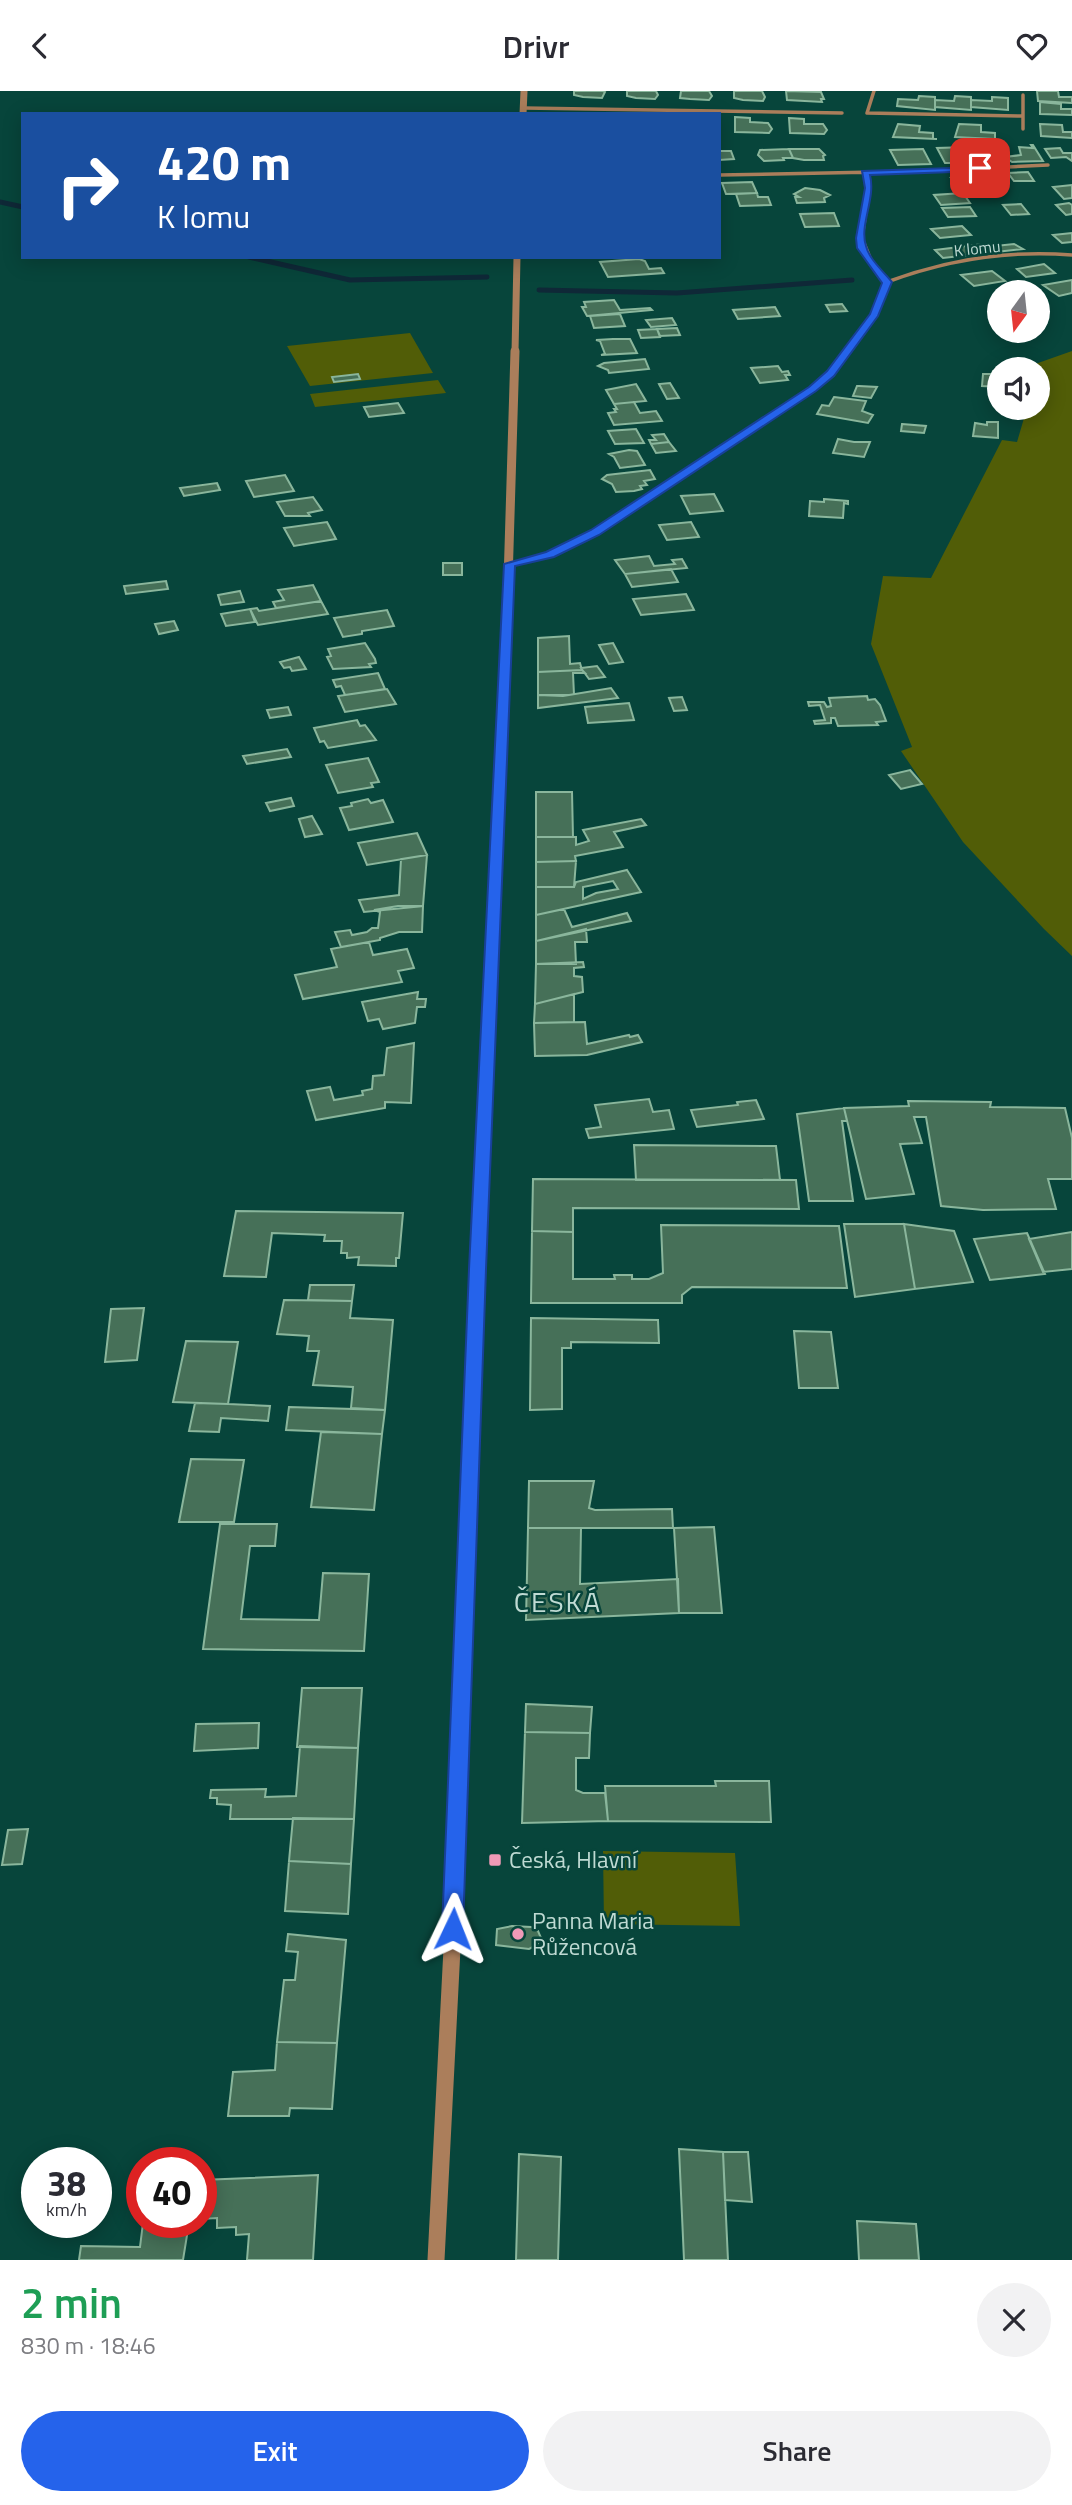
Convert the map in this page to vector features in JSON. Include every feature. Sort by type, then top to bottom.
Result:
[{"type":"street","points":[[524,91],[524,111],[683,112]]},
{"type":"street","points":[[874,91],[867,113],[1021,116]]},
{"type":"street","points":[[1023,95],[1023,129]]},
{"type":"street","points":[[721,112],[842,113]]},
{"type":"street","points":[[721,176],[1048,165]]},
{"type":"street","points":[[509,564],[550,555],[585,538],[813,389],[831,373],[874,314],[887,282],[861,248],[860,238],[869,188],[865,173]]},
{"type":"street","name":"K lomu","points":[[887,282],[917,270],[952,263],[1035,254],[1072,255]]},
{"type":"street","points":[[436,2260],[453,1929],[478,1255],[509,564],[517,259]]},
{"type":"green space","points":[[410,333],[433,373],[310,386],[287,346]]},
{"type":"green space","points":[[1072,351],[1072,956],[963,842],[901,751],[912,747],[871,644],[883,576],[931,578],[1002,440],[1017,442],[1023,420],[1050,420],[1050,359]]},
{"type":"green space","points":[[438,380],[446,393],[315,407],[310,394]]},
{"type":"green space","points":[[603,1851],[735,1853],[740,1926],[604,1924]]},
{"type":"building","points":[[574,91],[605,92],[602,98],[574,95]]},
{"type":"building","points":[[627,91],[656,91],[658,95],[655,99],[636,98],[627,96]]},
{"type":"building","points":[[681,91],[709,91],[712,96],[709,100],[680,98]]},
{"type":"building","points":[[734,91],[762,91],[765,97],[763,101],[743,100],[734,98]]},
{"type":"building","points":[[786,91],[821,92],[824,99],[821,99],[822,102],[787,100]]},
{"type":"building","points":[[1037,91],[1058,91],[1059,97],[1072,97],[1072,103],[1038,101]]},
{"type":"building","points":[[919,96],[935,97],[935,110],[897,106],[898,99],[918,100]]},
{"type":"building","points":[[955,96],[971,97],[971,110],[935,107],[935,100],[954,101]]},
{"type":"building","points":[[992,97],[1008,98],[1008,110],[971,107],[971,100],[992,101]]},
{"type":"building","points":[[1040,102],[1061,104],[1061,109],[1072,109],[1072,115],[1040,114]]},
{"type":"building","points":[[735,117],[750,118],[750,122],[768,123],[772,129],[769,133],[735,132]]},
{"type":"building","points":[[789,118],[804,119],[804,124],[823,124],[827,130],[824,134],[790,133]]},
{"type":"building","points":[[898,124],[920,126],[919,132],[933,133],[933,139],[893,137]]},
{"type":"building","points":[[959,124],[981,125],[981,132],[995,133],[995,139],[955,137]]},
{"type":"building","points":[[1040,124],[1062,125],[1063,132],[1072,132],[1072,138],[1041,136]]},
{"type":"building","points":[[1031,145],[1043,161],[1012,162],[1005,157],[1021,155],[1019,147],[1033,148]]},
{"type":"building","points":[[969,147],[978,163],[945,163],[937,148]]},
{"type":"building","points":[[1060,148],[1063,153],[1072,153],[1072,161],[1066,157],[1051,158],[1045,149]]},
{"type":"building","points":[[789,149],[793,158],[783,158],[784,160],[764,161],[758,155],[760,150]]},
{"type":"building","points":[[789,149],[819,149],[825,155],[824,160],[793,158]]},
{"type":"building","points":[[923,149],[931,164],[898,165],[890,150]]},
{"type":"building","points":[[721,151],[731,151],[734,159],[721,160]]},
{"type":"building","points":[[1028,172],[1034,181],[1014,181],[1008,173]]},
{"type":"building","points":[[977,177],[979,180],[989,180],[994,187],[958,188],[951,178]]},
{"type":"building","points":[[752,182],[757,193],[726,194],[722,183]]},
{"type":"building","points":[[1072,185],[1072,198],[1064,199],[1053,187]]},
{"type":"building","points":[[805,188],[820,190],[830,195],[824,198],[825,202],[797,203],[795,197],[799,197],[794,194]]},
{"type":"building","points":[[757,193],[758,197],[768,197],[771,205],[740,206],[736,194]]},
{"type":"building","points":[[963,193],[970,203],[941,205],[934,195]]},
{"type":"building","points":[[1021,204],[1029,214],[1011,215],[1003,205]]},
{"type":"building","points":[[1056,205],[1072,205],[1072,214],[1066,215]]},
{"type":"building","points":[[970,207],[976,216],[948,217],[942,208]]},
{"type":"building","points":[[834,213],[839,226],[805,227],[800,214]]},
{"type":"building","points":[[962,226],[971,235],[940,238],[931,229]]},
{"type":"building","points":[[1072,233],[1072,242],[1062,243],[1053,235]]},
{"type":"building","points":[[983,244],[986,247],[1014,244],[1023,249],[943,258],[935,250]]},
{"type":"building","points":[[639,259],[645,261],[649,269],[661,268],[664,273],[608,277],[600,262]]},
{"type":"building","points":[[1044,264],[1055,273],[1026,277],[1017,269]]},
{"type":"building","points":[[992,271],[1004,280],[987,280],[987,284],[974,286],[961,275]]},
{"type":"building","points":[[1072,280],[1072,293],[1059,296],[1050,290],[1050,284]]},
{"type":"building","points":[[614,300],[620,310],[652,310],[587,316],[582,307],[586,307],[584,302]]},
{"type":"building","points":[[842,304],[847,311],[830,312],[826,305]]},
{"type":"building","points":[[775,307],[780,316],[738,319],[733,310]]},
{"type":"building","points":[[620,314],[625,326],[594,328],[590,316]]},
{"type":"building","points":[[672,318],[676,325],[651,327],[646,320]]},
{"type":"building","points":[[677,328],[680,335],[660,336],[657,329]]},
{"type":"building","points":[[657,329],[660,337],[641,338],[638,330]]},
{"type":"building","points":[[630,339],[637,353],[601,355],[605,354],[600,341],[596,340]]},
{"type":"building","points":[[645,359],[649,369],[609,373],[598,366],[604,363]]},
{"type":"building","points":[[778,366],[782,372],[788,371],[790,375],[785,375],[788,380],[760,383],[751,368]]},
{"type":"building","points":[[358,374],[360,379],[334,382],[332,377]]},
{"type":"building","points":[[983,374],[987,374],[987,386],[982,386]]},
{"type":"building","points":[[670,383],[679,398],[667,399],[659,384]]},
{"type":"building","points":[[636,384],[646,401],[614,404],[606,390]]},
{"type":"building","points":[[857,386],[877,387],[871,398],[853,396]]},
{"type":"building","points":[[834,397],[866,401],[862,411],[873,415],[868,423],[817,414],[822,405],[829,406]]},
{"type":"building","points":[[634,402],[640,413],[656,411],[662,421],[614,425],[608,413],[616,412],[614,404]]},
{"type":"building","points":[[398,403],[404,413],[369,417],[364,407]]},
{"type":"building","points":[[987,422],[998,422],[998,438],[973,436],[975,423],[987,425]]},
{"type":"building","points":[[902,424],[926,426],[924,433],[901,431]]},
{"type":"building","points":[[636,429],[644,443],[615,444],[608,431]]},
{"type":"building","points":[[664,434],[669,442],[651,444],[649,440],[656,440],[652,435]]},
{"type":"building","points":[[838,439],[870,442],[864,457],[833,453]]},
{"type":"building","points":[[669,442],[676,451],[656,453],[651,444]]},
{"type":"building","points":[[637,451],[645,465],[620,468],[609,454]]},
{"type":"building","points":[[650,470],[655,479],[644,481],[647,485],[634,491],[616,492],[612,484],[602,479],[607,475]]},
{"type":"building","points":[[285,475],[294,491],[254,497],[246,481]]},
{"type":"building","points":[[217,483],[220,490],[184,496],[180,488]]},
{"type":"building","points":[[714,494],[723,511],[690,514],[681,496]]},
{"type":"building","points":[[313,497],[322,510],[308,513],[310,516],[285,516],[277,502]]},
{"type":"building","points":[[824,499],[848,501],[848,504],[844,503],[843,518],[809,516],[810,501],[824,502]]},
{"type":"building","points":[[327,522],[336,539],[294,546],[284,528]]},
{"type":"building","points":[[691,522],[699,537],[667,540],[659,525]]},
{"type":"building","points":[[649,556],[654,566],[675,564],[672,560],[682,559],[687,568],[625,574],[615,560]]},
{"type":"building","points":[[443,563],[462,563],[462,575],[443,575]]},
{"type":"building","points":[[671,569],[678,582],[632,587],[625,574]]},
{"type":"building","points":[[166,581],[168,589],[126,594],[124,586]]},
{"type":"building","points":[[313,585],[321,601],[276,608],[273,602],[284,600],[278,590]]},
{"type":"building","points":[[240,591],[244,602],[221,605],[218,595]]},
{"type":"building","points":[[686,594],[694,610],[641,615],[633,599]]},
{"type":"building","points":[[321,601],[328,614],[258,625],[250,609],[257,608],[259,611]]},
{"type":"building","points":[[250,609],[255,622],[226,626],[221,614]]},
{"type":"building","points":[[387,610],[394,626],[343,637],[334,618]]},
{"type":"building","points":[[174,621],[178,630],[159,634],[155,624]]},
{"type":"building","points":[[569,636],[570,664],[580,663],[582,670],[538,672],[538,638]]},
{"type":"building","points":[[365,643],[376,663],[369,664],[371,667],[333,669],[327,657],[331,656],[328,649]]},
{"type":"building","points":[[613,643],[623,662],[609,664],[599,645]]},
{"type":"building","points":[[299,657],[306,669],[292,671],[290,667],[284,668],[280,662]]},
{"type":"building","points":[[597,666],[605,677],[589,679],[581,668]]},
{"type":"building","points":[[582,670],[585,673],[573,673],[574,695],[538,695],[538,672]]},
{"type":"building","points":[[378,673],[385,689],[345,695],[341,686],[336,687],[333,680]]},
{"type":"building","points":[[611,688],[618,698],[538,708],[538,695],[563,696]]},
{"type":"building","points":[[387,689],[396,704],[345,712],[338,696]]},
{"type":"building","points":[[867,696],[868,700],[875,699],[880,705],[886,721],[876,722],[878,725],[838,726],[835,718],[831,718],[831,723],[815,724],[814,721],[825,720],[820,705],[809,706],[808,702],[824,702],[827,707],[831,706],[829,698]]},
{"type":"building","points":[[682,697],[687,710],[674,711],[669,698]]},
{"type":"building","points":[[629,703],[634,720],[588,723],[585,707]]},
{"type":"building","points":[[288,707],[291,715],[270,718],[267,710]]},
{"type":"building","points":[[357,720],[360,726],[365,725],[376,740],[328,748],[324,741],[320,742],[314,728]]},
{"type":"building","points":[[287,749],[291,757],[247,764],[243,756]]},
{"type":"building","points":[[368,758],[379,782],[371,783],[373,787],[338,793],[326,765]]},
{"type":"building","points":[[910,770],[922,784],[901,789],[889,775]]},
{"type":"building","points":[[536,792],[572,792],[573,837],[536,837]]},
{"type":"building","points":[[291,798],[294,806],[270,811],[266,803]]},
{"type":"building","points":[[368,799],[371,803],[383,800],[393,822],[349,830],[340,808]]},
{"type":"building","points":[[312,816],[322,834],[305,837],[299,819]]},
{"type":"building","points":[[641,819],[646,825],[614,832],[623,847],[575,856],[576,861],[536,862],[536,837],[576,837],[576,845],[589,841],[583,830]]},
{"type":"building","points":[[417,833],[427,855],[367,865],[358,843]]},
{"type":"building","points":[[427,855],[423,906],[364,912],[359,900],[399,895],[401,859]]},
{"type":"building","points":[[576,861],[574,887],[536,887],[536,862]]},
{"type":"building","points":[[627,870],[641,892],[536,915],[536,887],[574,887],[576,882]],"holes":[[[613,881],[618,889],[596,893],[583,899],[583,887]]]},
{"type":"building","points":[[423,906],[422,932],[399,932],[380,940],[341,947],[335,932],[350,930],[352,935],[378,928],[380,912],[374,910]]},
{"type":"building","points":[[564,909],[572,927],[627,913],[631,921],[536,941],[536,915]]},
{"type":"building","points":[[586,929],[587,942],[575,942],[576,964],[536,964],[536,941]]},
{"type":"building","points":[[369,942],[373,955],[407,949],[414,968],[398,971],[402,982],[303,999],[295,975],[337,967],[331,949]]},
{"type":"building","points":[[583,962],[584,967],[574,968],[574,976],[582,977],[583,992],[535,1004],[536,964]]},
{"type":"building","points":[[418,992],[417,999],[426,999],[425,1007],[417,1007],[415,1023],[383,1029],[379,1019],[368,1021],[362,1002]]},
{"type":"building","points":[[574,994],[574,1022],[534,1023],[535,1004]]},
{"type":"building","points":[[585,1022],[587,1044],[629,1035],[638,1035],[642,1042],[587,1055],[535,1056],[534,1023]]},
{"type":"building","points":[[414,1043],[411,1103],[385,1102],[385,1108],[316,1120],[307,1091],[330,1087],[334,1100],[363,1095],[362,1091],[372,1089],[373,1076],[384,1075],[387,1048]]},
{"type":"building","points":[[649,1099],[653,1112],[669,1110],[674,1129],[589,1138],[586,1129],[601,1127],[595,1105]]},
{"type":"building","points":[[756,1100],[764,1119],[697,1127],[691,1110],[738,1105],[737,1102]]},
{"type":"building","points":[[908,1101],[991,1102],[990,1107],[1065,1108],[1072,1138],[1072,1179],[1048,1179],[1056,1209],[983,1210],[941,1206],[926,1117],[914,1117],[922,1143],[900,1144],[914,1194],[866,1199],[844,1108],[909,1106]]},
{"type":"building","points":[[844,1108],[847,1121],[842,1121],[853,1201],[809,1201],[797,1114]]},
{"type":"building","points":[[634,1145],[776,1146],[780,1180],[636,1180]]},
{"type":"building","points":[[533,1179],[796,1180],[799,1209],[573,1208],[573,1232],[532,1231]]},
{"type":"building","points":[[236,1211],[403,1213],[399,1258],[396,1258],[396,1266],[358,1265],[359,1257],[347,1258],[347,1253],[341,1253],[342,1241],[324,1241],[325,1235],[272,1233],[266,1277],[224,1276]]},
{"type":"building","points":[[844,1224],[904,1224],[915,1289],[855,1297]]},
{"type":"building","points":[[904,1224],[954,1231],[973,1282],[915,1289]]},
{"type":"building","points":[[661,1225],[839,1226],[847,1288],[692,1287],[682,1295],[682,1303],[531,1303],[532,1231],[573,1232],[573,1279],[615,1279],[614,1275],[632,1275],[632,1279],[649,1279],[663,1273]]},
{"type":"building","points":[[1072,1232],[1072,1269],[1043,1272],[1029,1239]]},
{"type":"building","points":[[1027,1233],[1045,1274],[990,1280],[974,1239]]},
{"type":"building","points":[[310,1285],[354,1285],[352,1301],[308,1300]]},
{"type":"building","points":[[284,1300],[352,1301],[350,1318],[393,1320],[385,1410],[351,1408],[353,1387],[313,1385],[319,1351],[307,1351],[309,1336],[277,1334]]},
{"type":"building","points":[[144,1308],[137,1360],[105,1362],[111,1309]]},
{"type":"building","points":[[531,1318],[658,1320],[659,1343],[571,1342],[571,1348],[562,1348],[562,1409],[530,1410]]},
{"type":"building","points":[[794,1331],[831,1332],[838,1388],[799,1388]]},
{"type":"building","points":[[186,1341],[238,1342],[228,1404],[173,1402]]},
{"type":"building","points":[[195,1403],[270,1406],[268,1421],[221,1418],[219,1432],[189,1431]]},
{"type":"building","points":[[289,1407],[385,1410],[382,1434],[286,1430]]},
{"type":"building","points":[[321,1432],[382,1434],[374,1510],[311,1507]]},
{"type":"building","points":[[191,1459],[244,1460],[234,1522],[179,1522]]},
{"type":"building","points":[[529,1481],[594,1481],[589,1508],[672,1509],[673,1528],[528,1528]]},
{"type":"building","points":[[220,1524],[277,1524],[275,1546],[250,1546],[241,1619],[319,1620],[323,1573],[369,1574],[364,1651],[203,1649]]},
{"type":"building","points":[[714,1527],[722,1613],[679,1613],[674,1528]]},
{"type":"building","points":[[528,1528],[581,1528],[580,1584],[678,1579],[679,1613],[526,1620]]},
{"type":"building","points":[[302,1688],[362,1688],[358,1748],[297,1747]]},
{"type":"building","points":[[526,1704],[592,1707],[590,1733],[525,1732]]},
{"type":"building","points":[[259,1723],[258,1748],[194,1751],[196,1724]]},
{"type":"building","points":[[525,1732],[590,1733],[589,1758],[576,1758],[576,1790],[583,1793],[605,1793],[608,1821],[522,1823]]},
{"type":"building","points":[[300,1746],[358,1748],[354,1819],[230,1819],[231,1805],[217,1804],[217,1798],[210,1798],[211,1790],[266,1789],[265,1797],[296,1796]]},
{"type":"building","points":[[715,1781],[769,1781],[771,1822],[608,1821],[605,1786],[716,1786]]},
{"type":"building","points":[[293,1818],[354,1819],[351,1864],[289,1861]]},
{"type":"building","points":[[28,1829],[22,1864],[2,1865],[8,1830]]},
{"type":"building","points":[[289,1861],[351,1864],[348,1914],[285,1911]]},
{"type":"building","name":"Panna Maria Růžencová","points":[[512,1926],[531,1927],[538,1931],[541,1938],[537,1945],[529,1949],[496,1945],[497,1929]]},
{"type":"building","points":[[288,1934],[346,1940],[337,2043],[277,2042],[284,1980],[295,1980],[298,1952],[286,1951]]},
{"type":"building","points":[[277,2042],[337,2043],[332,2109],[290,2108],[289,2116],[228,2116],[233,2072],[275,2070]]},
{"type":"building","points":[[679,2149],[723,2152],[728,2260],[684,2260]]},
{"type":"building","points":[[723,2152],[748,2152],[752,2202],[725,2200]]},
{"type":"building","points":[[519,2154],[561,2157],[558,2260],[516,2260]]},
{"type":"building","points":[[318,2175],[313,2260],[247,2260],[249,2234],[236,2235],[236,2227],[217,2228],[217,2179]]},
{"type":"building","points":[[857,2221],[916,2224],[919,2260],[859,2260]]},
{"type":"building","points":[[141,2238],[187,2238],[183,2260],[79,2260],[81,2246],[140,2247]]},
{"type":"waterway","points":[[0,202],[21,207]]},
{"type":"waterway","points":[[258,259],[350,280],[487,277]]},
{"type":"waterway","points":[[539,290],[677,293],[852,280]]},
{"type":"place","name":"Česká, Hlavní","points":[[495,1860]]},
{"type":"place","name":"Panna Maria Růžencová","points":[[518,1934]]},
{"type":"district","name":"ČESKÁ","points":[[558,1602]]},
{"type":"route","points":[[453,1929],[477,1269],[509,564],[550,555],[595,533],[813,389],[831,373],[874,314],[887,282],[861,248],[860,238],[869,188],[865,173],[980,168]]}]
